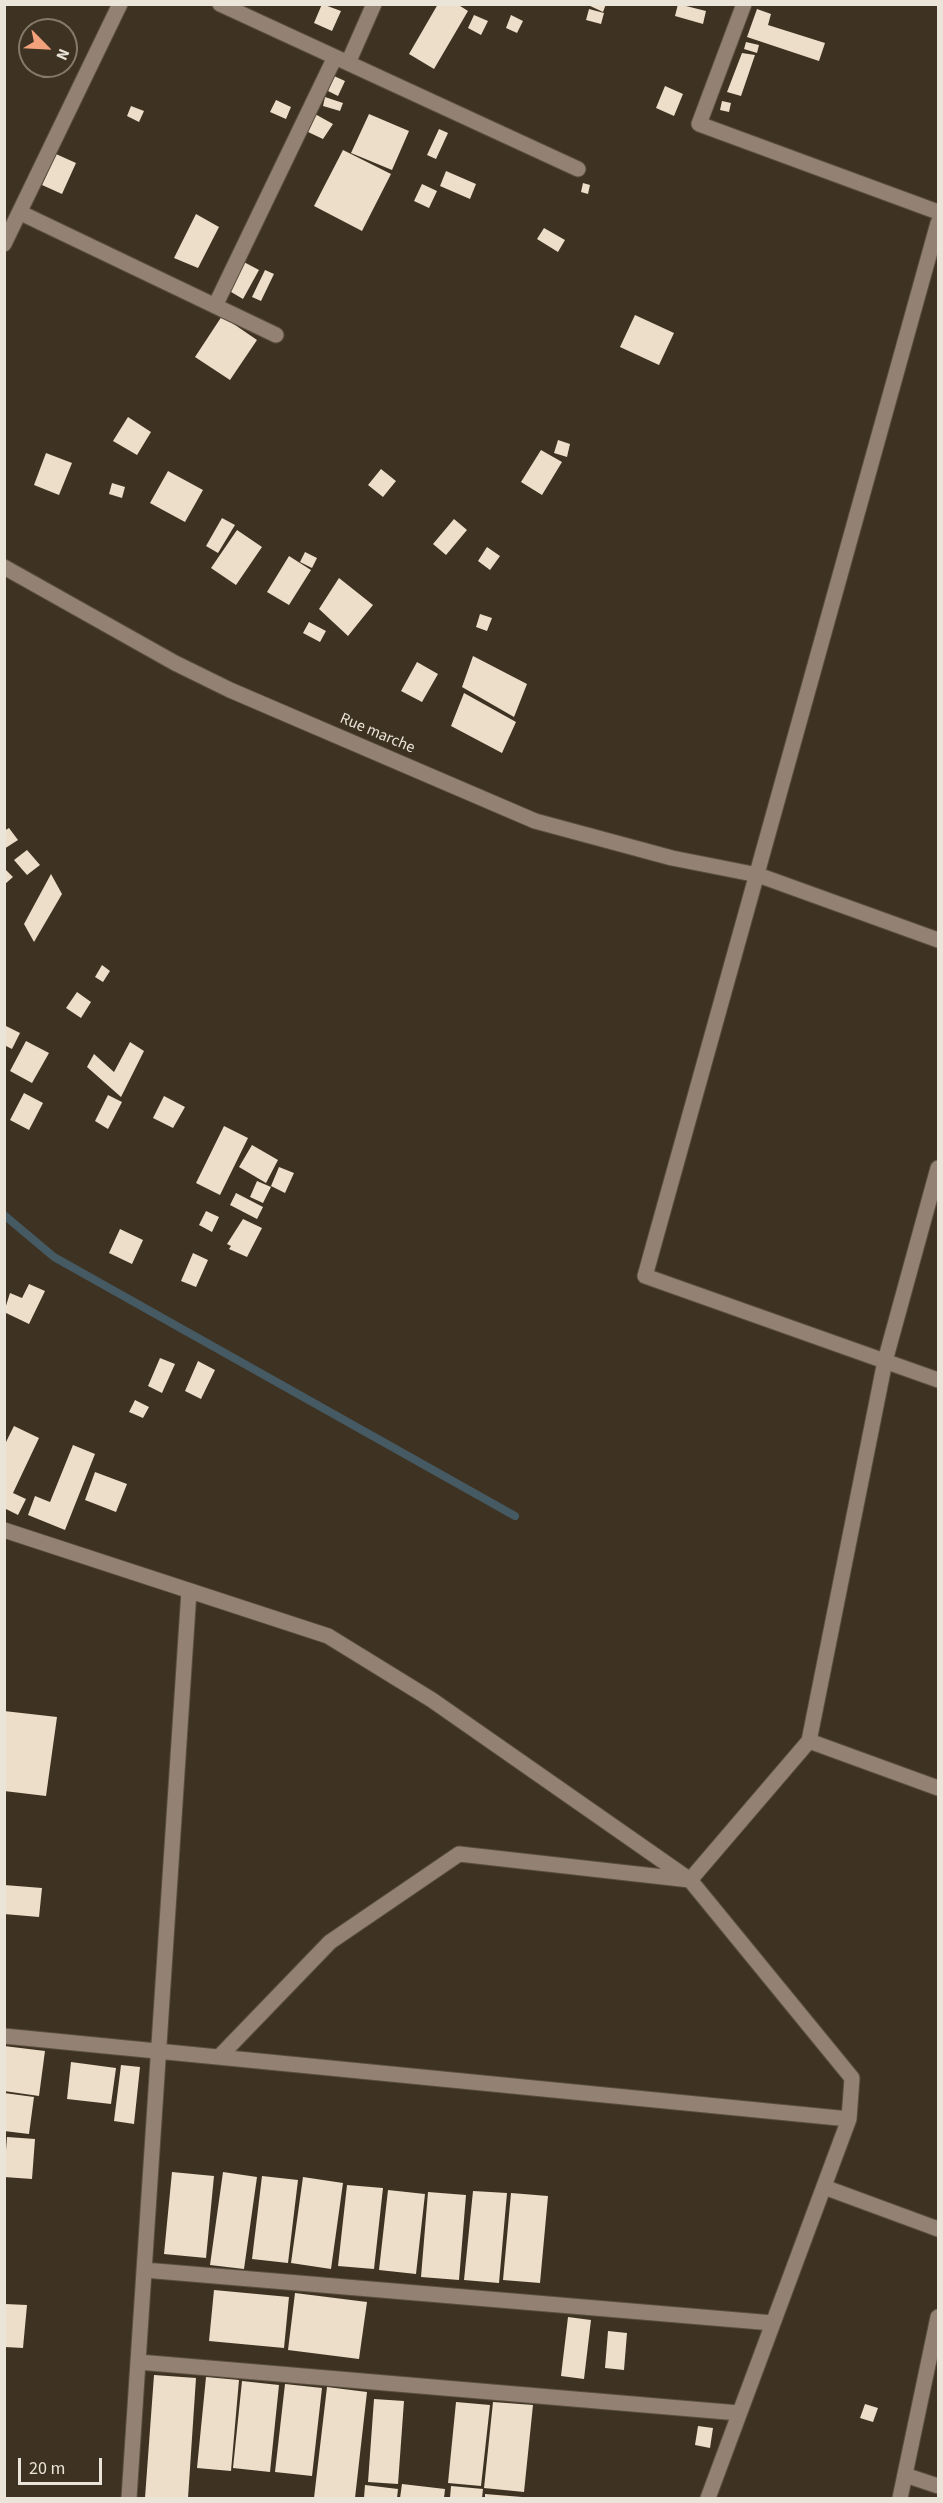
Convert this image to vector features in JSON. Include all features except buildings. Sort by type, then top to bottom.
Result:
[{"type":"street","points":[[4,244],[21,213],[120,4]]},
{"type":"street","points":[[220,4],[578,169]]},
{"type":"street","points":[[215,306],[341,60],[374,4]]},
{"type":"street","points":[[744,4],[699,124],[939,212]]},
{"type":"street","points":[[21,213],[276,335]]},
{"type":"street","points":[[939,223],[645,1275],[939,1380]]},
{"type":"street","name":"Rue marche","points":[[4,567],[175,663],[230,690],[535,821],[672,858],[758,875],[939,940]]},
{"type":"street","points":[[690,1880],[809,1741],[885,1361],[939,1168]]},
{"type":"street","points":[[4,1530],[328,1636],[432,1700],[690,1880],[852,2079],[849,2119],[708,2499]]},
{"type":"street","points":[[129,2499],[189,1591]]},
{"type":"street","points":[[809,1741],[939,1788]]},
{"type":"street","points":[[219,2057],[330,1942],[459,1854],[690,1880]]},
{"type":"street","points":[[4,2036],[849,2119]]},
{"type":"street","points":[[824,2187],[939,2229]]},
{"type":"street","points":[[144,2270],[773,2323]]},
{"type":"street","points":[[900,2499],[939,2318]]},
{"type":"street","points":[[138,2362],[739,2414]]},
{"type":"street","points":[[905,2475],[939,2486]]},
{"type":"waterway","points":[[4,1215],[54,1257],[515,1516]]}]
